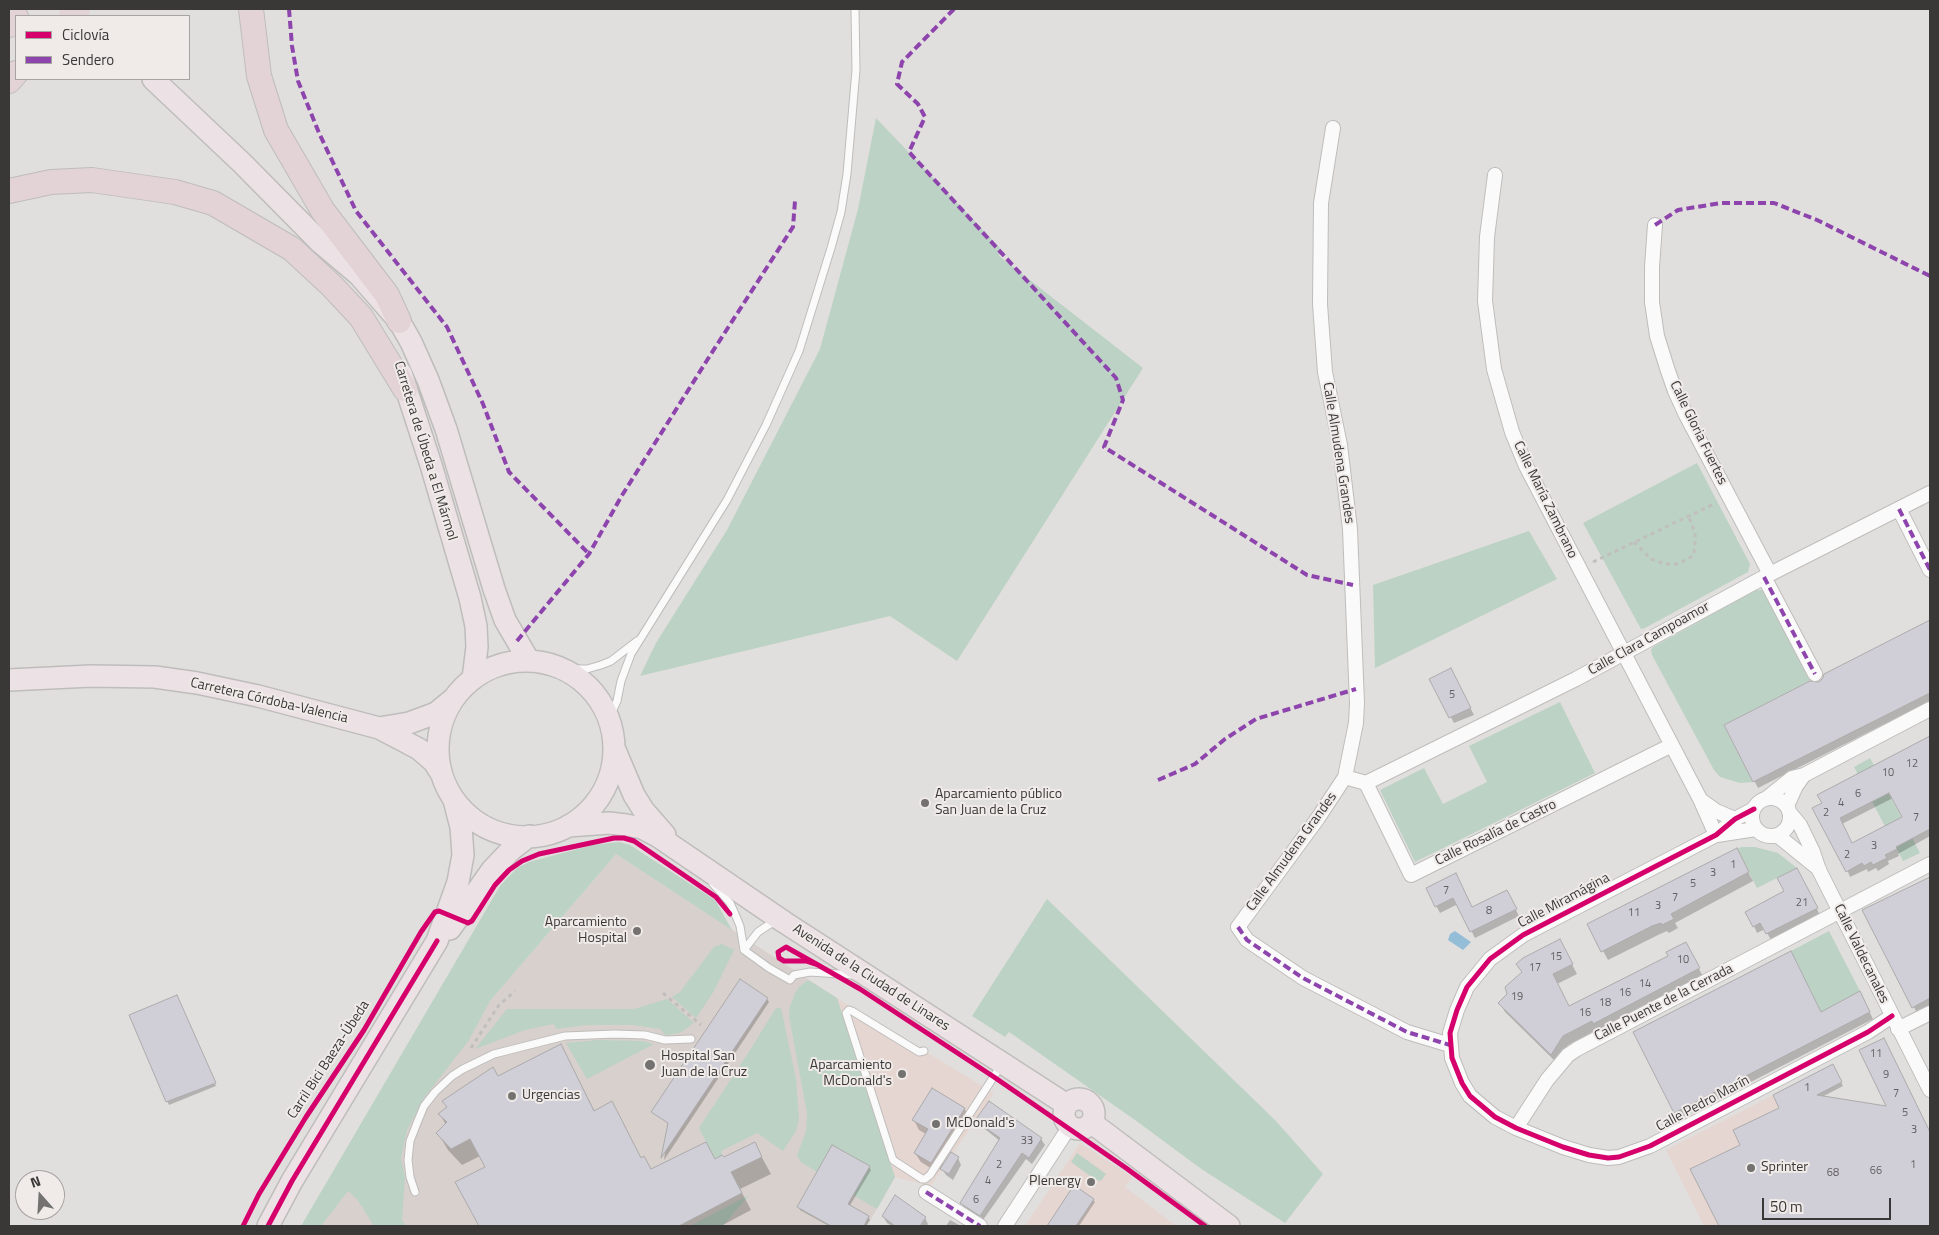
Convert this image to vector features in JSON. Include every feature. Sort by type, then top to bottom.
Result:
[{"type":"highway","points":[[251,9],[259,76],[276,130],[323,211],[387,295],[400,321]]},
{"type":"highway","points":[[9,191],[52,182],[92,180],[175,192],[213,203],[292,249],[332,286],[361,317],[405,389]]},
{"type":"main road","name":"Carretera de Úbeda a El Mármol","points":[[154,80],[321,242],[359,275],[400,321],[412,342],[446,429],[505,620],[529,661]]},
{"type":"main road","name":"Carretera de Úbeda a El Mármol","points":[[321,242],[374,316],[395,353],[431,465],[470,598],[476,626],[473,679]]},
{"type":"main road","points":[[268,1226],[292,1181],[437,941],[458,882],[464,855],[461,827],[453,798],[443,776],[439,756],[440,735],[445,715],[456,697],[473,679],[500,665],[529,661],[547,663],[564,669],[588,686],[600,701],[609,718],[614,749],[610,776],[598,800],[589,810],[568,826],[543,835],[510,835],[492,829],[475,820],[453,798]]},
{"type":"main road","name":"Carretera Córdoba-Valencia","points":[[9,680],[91,676],[155,677],[197,683],[258,696],[379,728],[419,749],[434,762],[443,776]]},
{"type":"main road","name":"Carretera Córdoba-Valencia","points":[[379,728],[409,723],[436,713],[456,697]]},
{"type":"main road","name":"Avenida de la Ciudad de Linares","points":[[614,749],[634,795],[644,811],[683,853]]},
{"type":"main road","name":"Avenida de la Ciudad de Linares","points":[[568,826],[609,823],[626,824],[642,828],[1067,1105]]},
{"type":"main road","points":[[437,941],[450,929],[492,870],[511,850],[529,836]]},
{"type":"main road","points":[[1078,1098],[1089,1102],[1094,1107],[1095,1114],[1092,1122],[1083,1129],[1070,1126],[1064,1116],[1067,1105],[1072,1100],[1078,1098]]},
{"type":"main road","points":[[1092,1122],[1229,1226]]},
{"type":"street","name":"Calle Almudena Grandes","points":[[1332,128],[1321,203],[1320,304],[1324,364],[1340,446],[1350,529],[1357,703],[1356,723],[1345,777],[1312,826],[1238,927],[1247,940],[1304,978],[1407,1032],[1450,1045]]},
{"type":"street","name":"Calle María Zambrano","points":[[1495,175],[1487,237],[1485,301],[1494,369],[1509,424],[1526,466],[1700,799],[1716,835]]},
{"type":"street","name":"Calle Gloria Fuertes","points":[[1655,224],[1652,302],[1661,352],[1675,391],[1815,674]]},
{"type":"street","name":"Calle Clara Campoamor","points":[[1366,784],[1623,654],[1767,575],[1930,493]]},
{"type":"street","points":[[1898,509],[1930,570]]},
{"type":"street","points":[[1804,775],[1796,786],[1788,810],[1788,826],[1777,835],[1766,835],[1756,828],[1752,818],[1757,804],[1792,778],[1804,775],[1930,709]]},
{"type":"street","name":"Calle Rosalía de Castro","points":[[1366,784],[1411,875],[1672,745]]},
{"type":"street","name":"Calle Almudena Grandes","points":[[1345,777],[1366,784]]},
{"type":"street","points":[[1767,798],[1778,799],[1788,810]]},
{"type":"street","name":"Calle María Zambrano","points":[[1700,799],[1716,811],[1735,818]]},
{"type":"street","name":"Calle Miramágina","points":[[1516,1128],[1495,1117],[1470,1096],[1456,1070],[1450,1045],[1453,1022],[1467,987],[1490,959],[1523,935],[1716,835],[1735,818],[1754,809]]},
{"type":"street","name":"Calle Valdecanales","points":[[1788,810],[1800,825],[1819,870],[1930,1090]]},
{"type":"street","name":"Calle Miramágina","points":[[1716,835],[1756,828]]},
{"type":"street","name":"Calle Valdecanales","points":[[1777,835],[1819,870]]},
{"type":"street","name":"Calle Puente de la Cerrada","points":[[1516,1128],[1547,1080],[1568,1055],[1577,1049],[1930,864]]},
{"type":"street","points":[[1898,1029],[1930,1013]]},
{"type":"street","name":"Calle Pedro Marín","points":[[1516,1128],[1588,1155],[1608,1158],[1629,1154],[1650,1146],[1868,1032],[1892,1016]]},
{"type":"street","points":[[1005,1226],[1070,1126]]},
{"type":"street","points":[[926,1192],[980,1226]]},
{"type":"lane","points":[[609,718],[617,701],[621,681],[629,658],[727,500],[762,432],[799,351],[831,248],[847,174],[856,70],[855,9]]},
{"type":"lane","points":[[564,669],[587,670],[601,665],[616,658],[641,638]]},
{"type":"lane","points":[[683,853],[730,903],[740,926],[744,950],[790,980],[794,975],[810,972],[870,976]]},
{"type":"lane","points":[[744,950],[758,932],[770,924],[784,922]]},
{"type":"lane","points":[[924,1050],[919,1052],[852,1011],[849,1010],[846,1013],[893,1160],[922,1179],[930,1175],[1002,1063]]},
{"type":"lane","points":[[415,1192],[410,1177],[408,1160],[410,1141],[417,1123],[424,1106],[434,1092],[463,1069],[494,1054],[565,1036],[615,1034],[645,1035],[665,1040],[691,1039]]},
{"type":"path","points":[[1579,568],[1729,497]]},
{"type":"path","points":[[1634,542],[1651,559],[1664,564],[1678,564],[1693,556],[1695,548],[1695,533],[1688,516]]},
{"type":"path","points":[[471,1048],[499,1005],[515,991]]},
{"type":"path","points":[[663,993],[701,1025]]},
{"type":"shaded area","name":"Hospital San Juan de la Cruz","points":[[616,854],[837,998],[895,1177],[867,1226],[321,1226],[490,1001]]},
{"type":"shaded area","points":[[837,998],[994,1093],[929,1189],[922,1184],[895,1177]]},
{"type":"shaded area","name":"Sprinter","points":[[1773,1095],[1840,1226],[1704,1226],[1666,1150]]},
{"type":"shaded area","name":"Plenergy","points":[[1080,1143],[1132,1177],[1125,1187],[1176,1226],[1025,1226]]},
{"type":"green space","points":[[876,118],[1001,249],[999,256],[1143,368],[957,661],[890,616],[640,676],[656,643],[727,530],[820,349],[858,209]]},
{"type":"green space","points":[[1697,463],[1750,564],[1748,572],[1641,629],[1583,523]]},
{"type":"green space","points":[[1529,531],[1557,579],[1375,668],[1373,585]]},
{"type":"green space","points":[[1756,590],[1764,590],[1811,680],[1724,725],[1753,782],[1740,783],[1720,777],[1714,770],[1651,650],[1653,647]]},
{"type":"green space","points":[[1560,702],[1595,773],[1415,862],[1380,790],[1424,768],[1443,804],[1487,782],[1469,746]]},
{"type":"green space","points":[[1870,758],[1920,853],[1903,861],[1854,767]]},
{"type":"green space","points":[[619,842],[630,845],[715,900],[732,930],[616,854],[490,1001],[469,1040],[424,1098],[407,1130],[401,1158],[405,1177],[402,1220],[406,1226],[374,1226],[357,1199],[348,1191],[321,1226],[301,1226],[500,886],[517,868],[529,862],[593,845]]},
{"type":"green space","points":[[1741,847],[1755,847],[1778,853],[1797,868],[1757,888],[1737,849]]},
{"type":"green space","points":[[1047,899],[1276,1121],[1323,1174],[1285,1223],[1200,1168],[1009,1032],[1005,1037],[972,1016]]},
{"type":"green space","points":[[1829,931],[1860,991],[1821,1012],[1791,951]]},
{"type":"green space","points":[[722,944],[734,950],[714,991],[696,1018],[672,997],[680,992],[714,947]]},
{"type":"green space","points":[[808,980],[837,998],[895,1177],[877,1209],[853,1195],[870,1166],[832,1145],[817,1172],[801,1162],[797,1155],[806,1132],[807,1113],[789,1016],[795,993]]},
{"type":"green space","points":[[667,999],[694,1023],[680,1033],[665,1035],[660,1029],[632,1025],[587,1025],[556,1029],[554,1024],[525,1030],[475,1049],[507,1009],[634,1009]]},
{"type":"green space","points":[[776,1008],[781,1008],[796,1079],[799,1119],[796,1131],[783,1151],[757,1133],[721,1151],[722,1155],[715,1159],[699,1128]]},
{"type":"green space","points":[[598,1040],[642,1041],[654,1044],[587,1079],[566,1043]]},
{"type":"green space","points":[[1077,1153],[1106,1174],[1101,1181],[1094,1179],[1071,1162]]},
{"type":"green space","points":[[749,1195],[723,1226],[690,1226]]},
{"type":"water","points":[[1455,931],[1471,942],[1463,950],[1448,940],[1450,934]]},
{"type":"building","points":[[1930,620],[1930,693],[1753,782],[1724,725],[1810,681],[1819,682],[1824,674]]},
{"type":"building","points":[[1451,668],[1471,708],[1449,718],[1429,679]]},
{"type":"building","points":[[1930,736],[1930,829],[1896,847],[1897,849],[1885,855],[1887,858],[1873,865],[1871,862],[1864,866],[1862,863],[1846,872],[1812,808],[1822,803],[1817,795]],"holes":[[[1889,793],[1902,817],[1852,843],[1840,818]]]},
{"type":"building","points":[[1737,848],[1749,872],[1671,914],[1674,919],[1662,925],[1661,923],[1652,926],[1601,952],[1587,924]]},
{"type":"building","points":[[1797,868],[1818,908],[1766,934],[1760,923],[1753,927],[1745,912],[1784,891],[1777,878]]},
{"type":"building","points":[[1456,873],[1472,907],[1507,890],[1517,909],[1470,932],[1453,898],[1435,907],[1426,888]]},
{"type":"building","points":[[1930,877],[1930,998],[1912,1008],[1862,910]]},
{"type":"building","points":[[1560,939],[1573,964],[1553,974],[1569,1006],[1668,956],[1666,952],[1686,942],[1700,968],[1593,1024],[1592,1021],[1563,1036],[1551,1055],[1498,1003],[1507,994],[1505,987],[1522,972],[1516,964],[1523,958]]},
{"type":"building","points":[[1791,951],[1821,1012],[1860,991],[1870,1012],[1674,1113],[1633,1032]]},
{"type":"building","points":[[740,979],[768,998],[661,1158],[668,1123],[651,1112]]},
{"type":"building","points":[[177,995],[216,1083],[166,1102],[129,1015]]},
{"type":"building","points":[[1884,1038],[1930,1132],[1930,1226],[1719,1226],[1690,1169],[1740,1145],[1733,1130],[1779,1108],[1773,1095],[1833,1064],[1842,1082],[1817,1095],[1886,1106],[1859,1050]]},
{"type":"building","points":[[561,1044],[594,1111],[612,1101],[641,1158],[644,1156],[651,1169],[706,1142],[715,1159],[722,1155],[724,1157],[755,1142],[762,1157],[731,1172],[742,1193],[679,1226],[479,1226],[455,1182],[485,1167],[470,1139],[451,1149],[436,1133],[447,1122],[438,1114],[447,1107],[442,1101],[493,1067],[498,1076]]},
{"type":"building","name":"McDonald's","points":[[932,1088],[965,1108],[931,1163],[914,1153],[928,1129],[912,1120]]},
{"type":"building","points":[[989,1101],[1042,1138],[1029,1158],[1022,1153],[980,1216],[960,1203],[1000,1138],[976,1119]]},
{"type":"building","points":[[832,1145],[870,1166],[848,1204],[869,1216],[864,1226],[831,1226],[797,1207]]},
{"type":"building","points":[[951,1152],[959,1157],[949,1174],[940,1169]]},
{"type":"building","points":[[1074,1185],[1094,1199],[1076,1226],[1047,1226]]},
{"type":"building","points":[[895,1195],[926,1217],[920,1226],[895,1226],[882,1216]]},
{"type":"marked path","points":[[289,9],[292,46],[298,81],[319,133],[356,211],[447,327],[483,404],[509,472],[589,554]]},
{"type":"marked path","points":[[954,9],[902,62],[897,84],[918,104],[925,117],[909,152],[1116,378],[1123,400],[1104,447],[1307,575],[1353,585]]},
{"type":"marked path","points":[[517,641],[589,554],[621,497],[793,227],[795,201]]},
{"type":"marked path","points":[[1655,225],[1678,210],[1721,203],[1774,203],[1817,220],[1930,276]]},
{"type":"marked path","points":[[1899,509],[1930,570]]},
{"type":"marked path","points":[[1764,577],[1815,674]]},
{"type":"marked path","points":[[1158,780],[1195,764],[1225,739],[1256,719],[1356,689]]},
{"type":"marked path","points":[[1238,927],[1247,940],[1303,978],[1407,1032],[1450,1045]]},
{"type":"marked path","points":[[926,1192],[980,1226]]},
{"type":"cycle path","points":[[1754,809],[1735,819],[1716,835],[1523,935],[1490,959],[1467,987],[1450,1033],[1452,1058],[1462,1083],[1470,1096],[1495,1117],[1516,1128],[1563,1147],[1589,1155],[1608,1158],[1619,1157],[1650,1146],[1868,1032],[1892,1016]]},
{"type":"cycle path","name":"Carril Bici Baeza-Úbeda","points":[[243,1226],[259,1194],[306,1117],[364,1030],[421,932],[435,912],[439,911],[468,923],[472,921],[495,885],[509,870],[522,861],[539,854],[614,838],[624,838],[634,841],[716,897],[730,914]]},
{"type":"cycle path","points":[[268,1226],[292,1181],[437,941]]},
{"type":"cycle path","points":[[818,965],[806,961],[784,961],[779,958],[778,952],[786,947],[818,965],[860,989],[994,1077],[1126,1168],[1205,1226]]},
{"type":"place","name":"Aparcamiento público San Juan de la Cruz","points":[[925,803]]},
{"type":"place","name":"Aparcamiento Hospital","points":[[637,931]]},
{"type":"place","name":"Hospital San Juan de la Cruz","points":[[650,1065]]},
{"type":"place","name":"Aparcamiento McDonald's","points":[[902,1074]]},
{"type":"place","name":"Urgencias","points":[[512,1096]]},
{"type":"place","name":"McDonald's","points":[[936,1124]]},
{"type":"place","name":"Sprinter","points":[[1751,1168]]},
{"type":"place","name":"Plenergy","points":[[1091,1182]]}]
